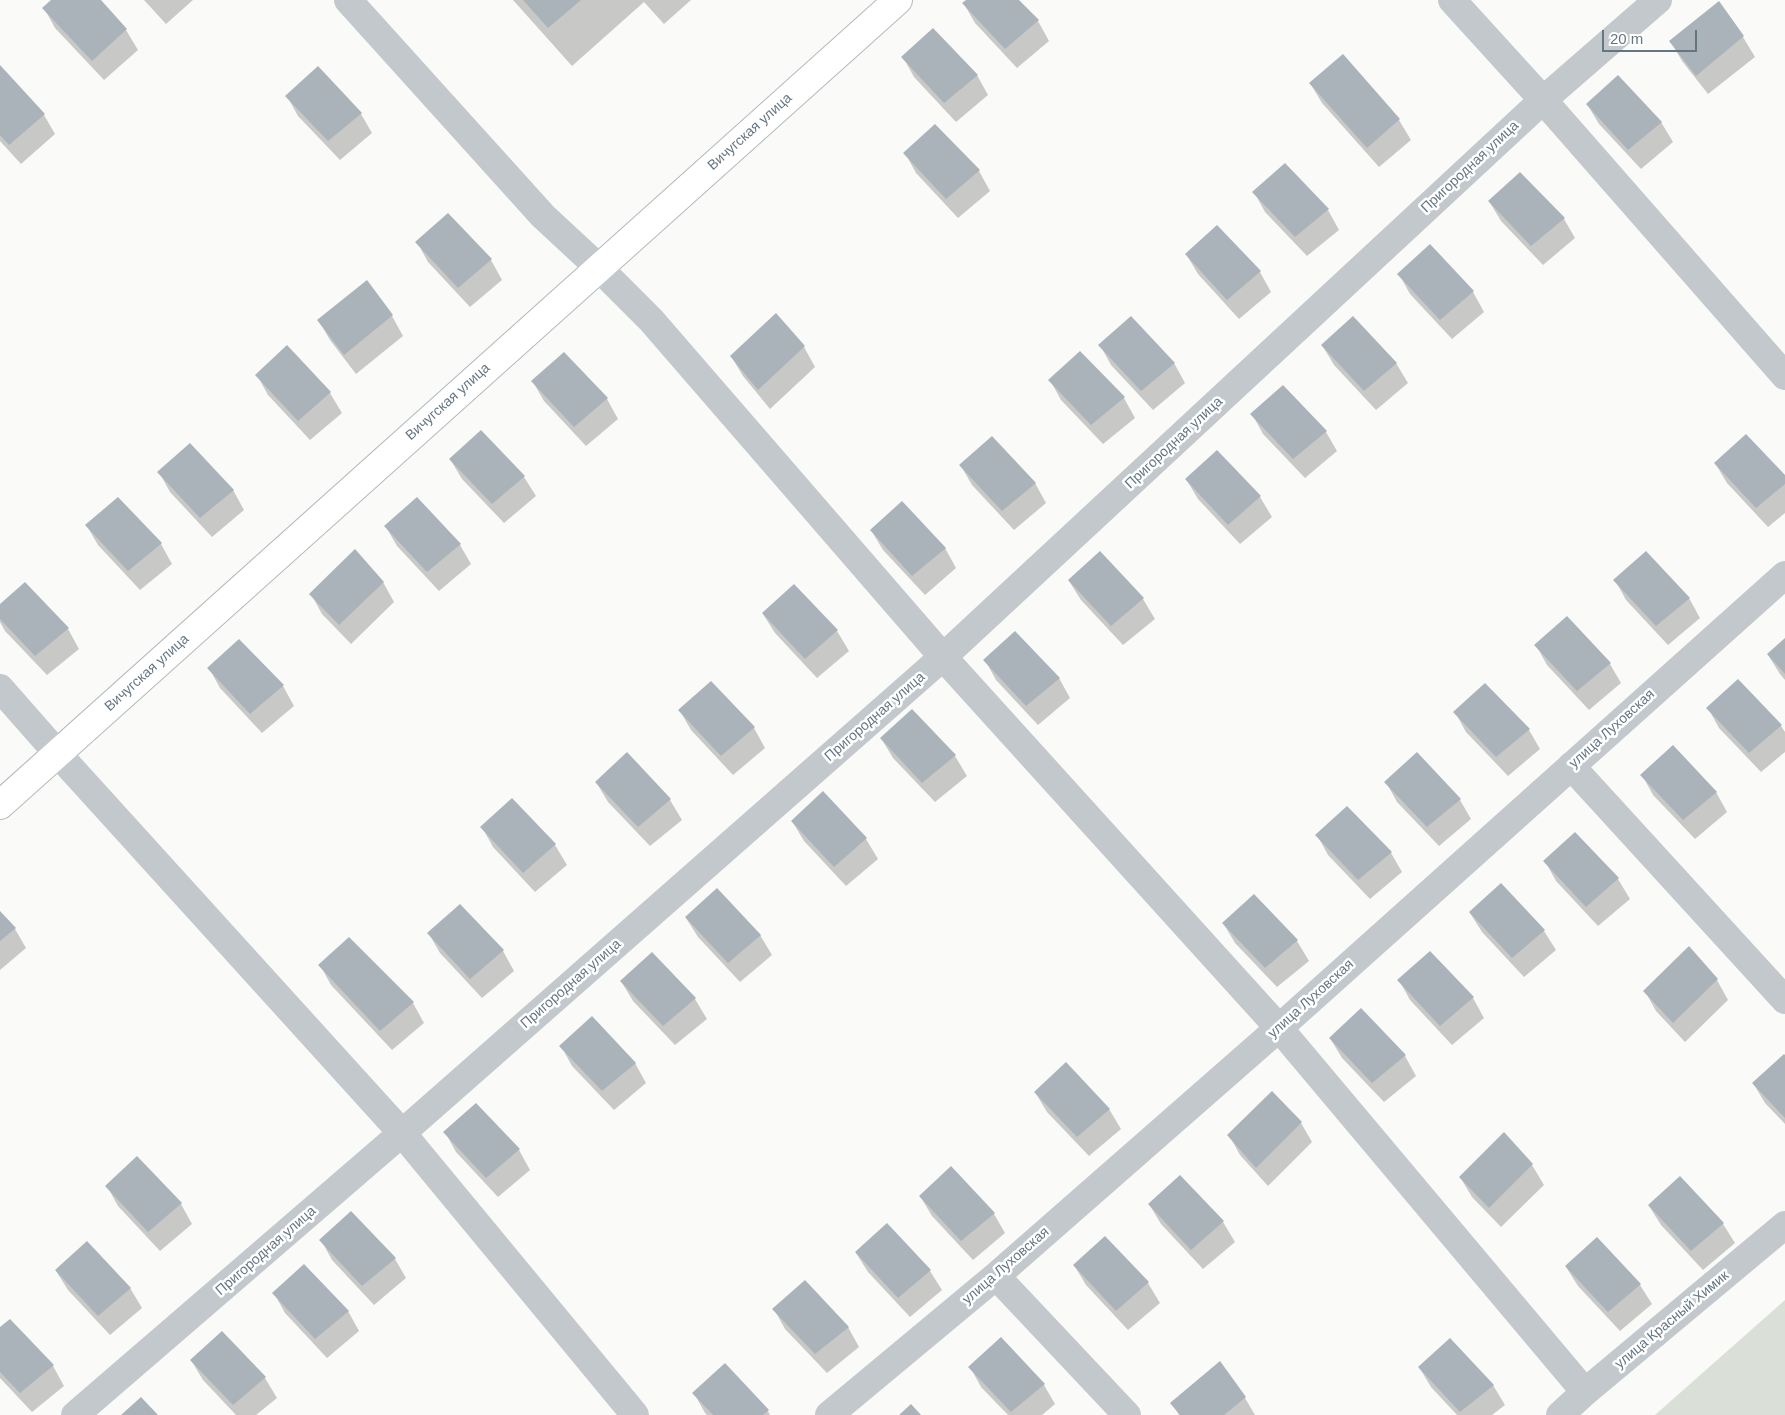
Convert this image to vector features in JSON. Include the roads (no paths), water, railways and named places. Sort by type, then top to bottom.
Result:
[{"type":"main road","name":"Вичугская улица","points":[[0,806],[598,267],[898,0]]},
{"type":"street","points":[[348,0],[543,216],[598,267],[650,320],[943,657],[1279,1028],[1585,1392]]},
{"type":"street","points":[[1452,0],[1785,376]]},
{"type":"street","name":"Пригородная улица","points":[[75,1415],[402,1133],[943,657],[1542,100],[1658,0]]},
{"type":"street","name":"улица Луховская","points":[[829,1415],[996,1276],[1279,1028],[1785,575]]},
{"type":"street","points":[[0,688],[402,1133],[635,1415]]},
{"type":"street","points":[[1571,766],[1785,1000]]},
{"type":"street","name":"улица Красный Химик","points":[[1560,1415],[1785,1225]]},
{"type":"street","points":[[996,1276],[1127,1415]]}]
